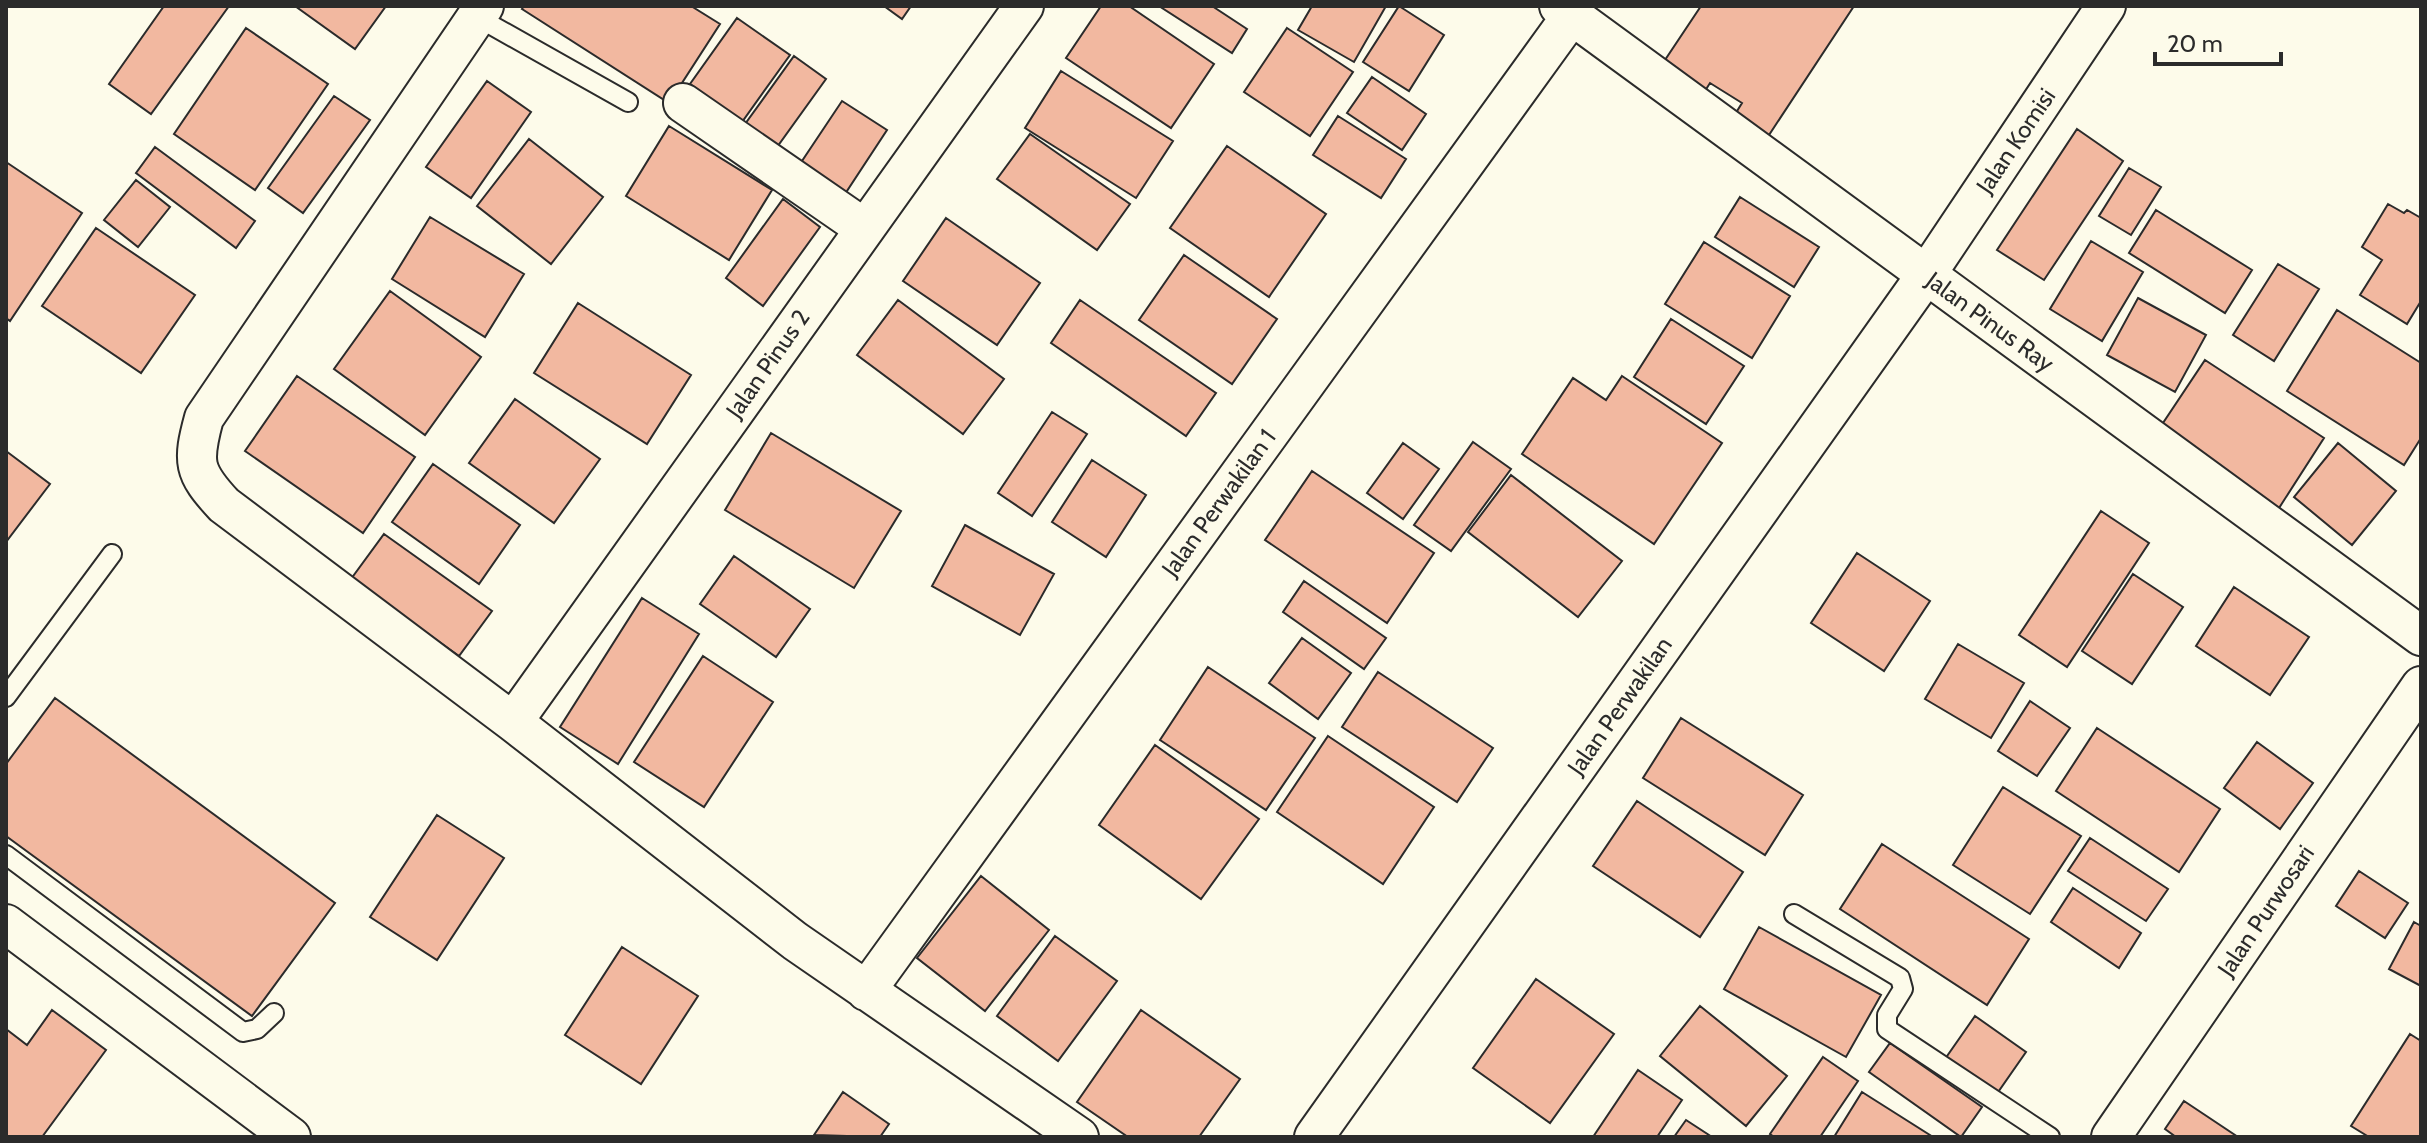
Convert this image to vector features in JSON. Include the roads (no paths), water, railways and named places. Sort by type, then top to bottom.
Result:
[{"type":"street","name":"Jalan Pinus 2","points":[[513,722],[1024,6]]},
{"type":"street","name":"Jalan Komisi","points":[[1926,275],[2106,6]]},
{"type":"street","name":"Jalan Pinus Ray","points":[[1566,10],[2421,636]]},
{"type":"street","name":"Jalan Perwakilan 1","points":[[866,991],[1566,10]]},
{"type":"street","points":[[480,11],[204,418],[197,444],[197,470],[224,505],[513,722],[783,931],[1079,1137]]},
{"type":"street","points":[[683,103],[864,228]]},
{"type":"street","name":"Jalan Perwakilan","points":[[1314,1137],[1926,275]]},
{"type":"street","name":"Jalan Purwosari","points":[[2111,1137],[2421,686]]},
{"type":"street","points":[[6,924],[291,1137]]},
{"type":"lane","points":[[480,11],[628,102]]},
{"type":"lane","points":[[6,697],[112,554]]},
{"type":"lane","points":[[6,855],[243,1032],[257,1029],[274,1013]]},
{"type":"lane","points":[[1794,914],[1900,978],[1903,989],[1887,1015],[1887,1029],[2050,1137]]}]
